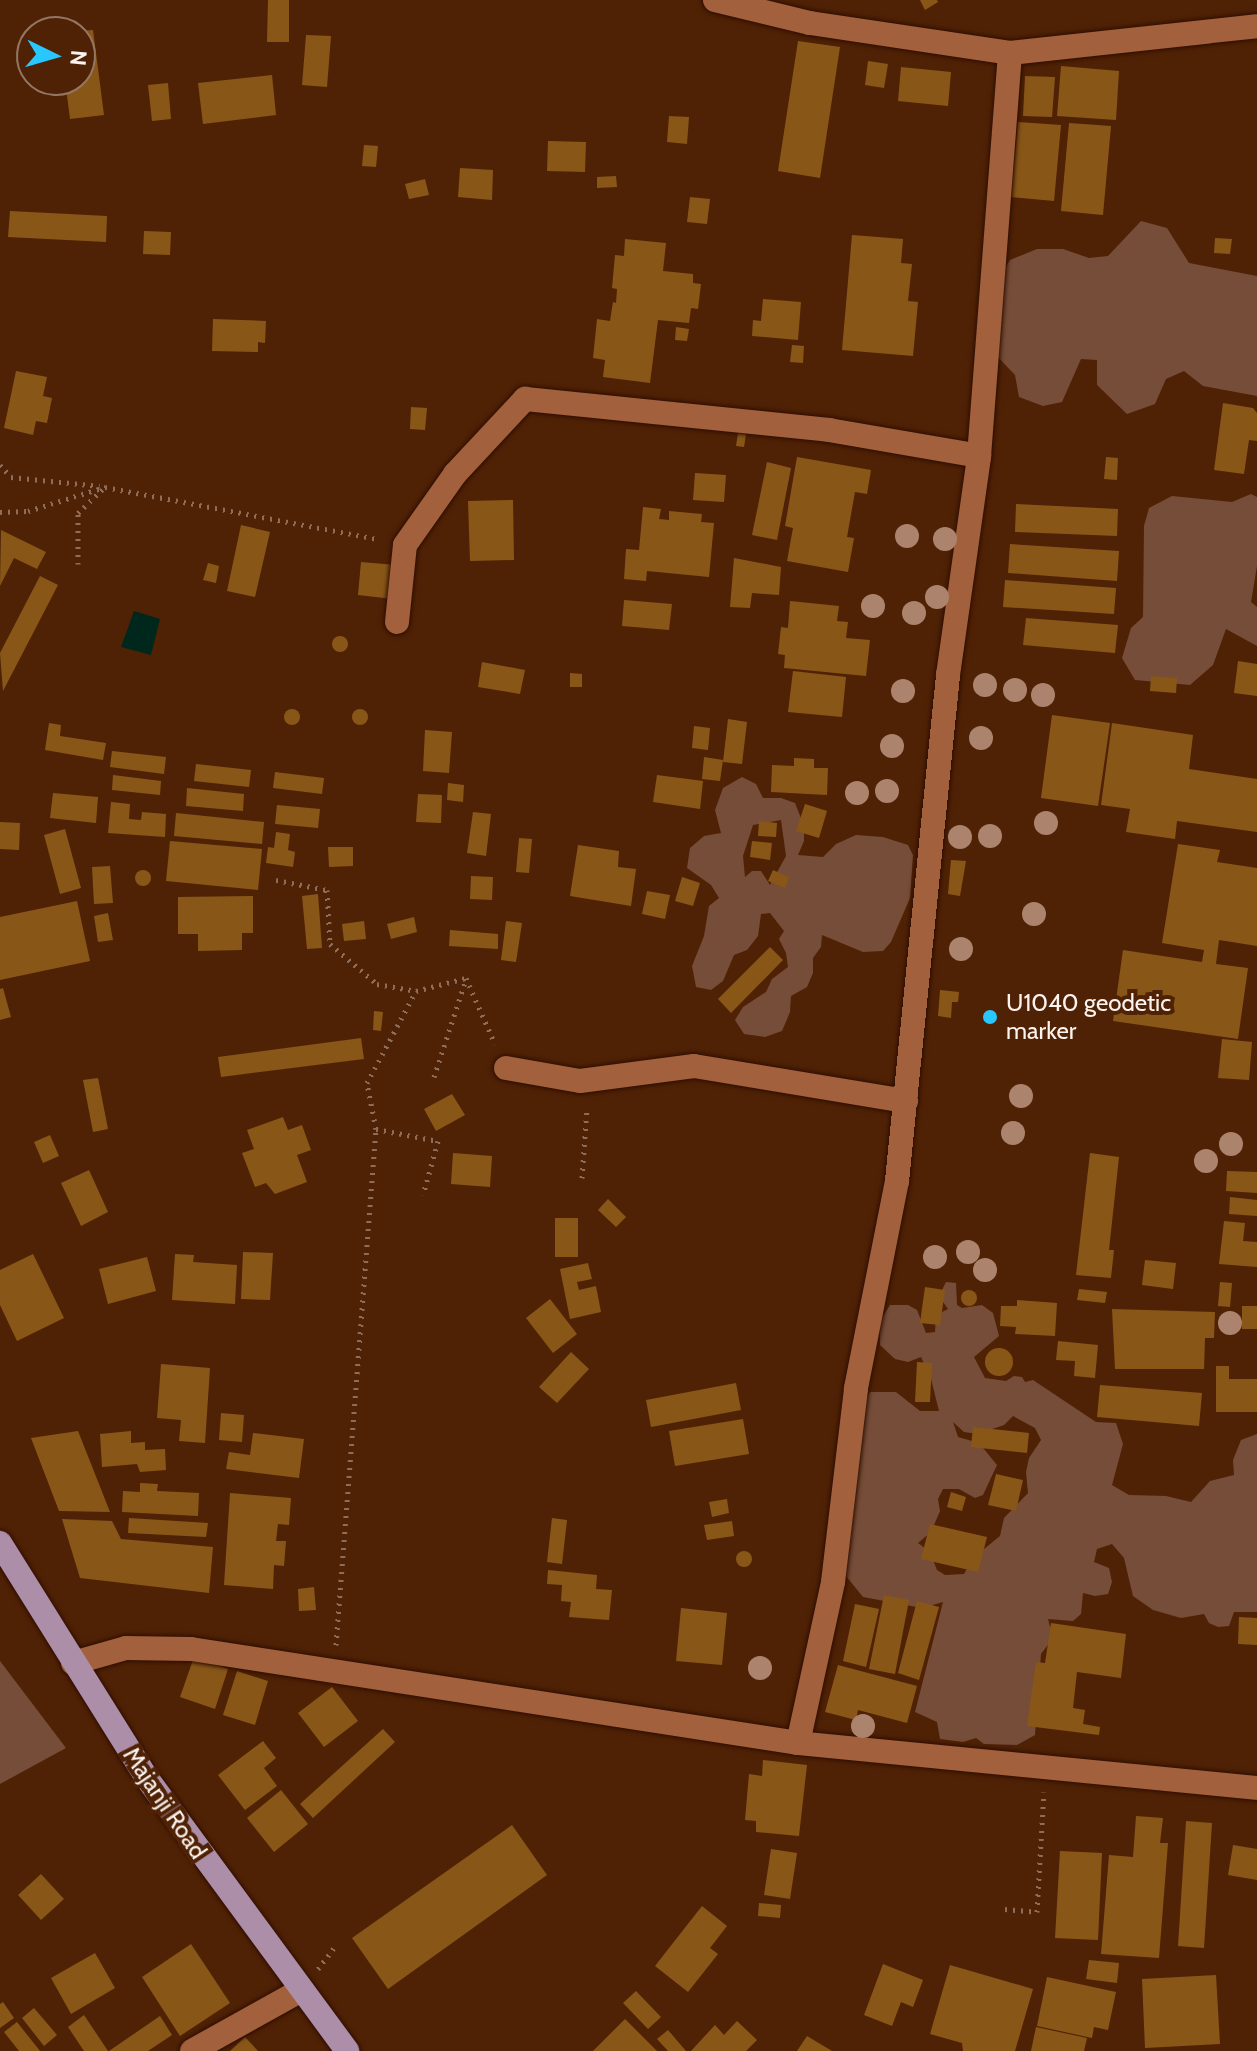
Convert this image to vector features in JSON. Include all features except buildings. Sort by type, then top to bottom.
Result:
[{"type":"main road","name":"Majanji Road","points":[[2,1553],[146,1777],[300,1991],[347,2051]]},
{"type":"street","points":[[715,0],[810,23],[1010,53],[1257,26]]},
{"type":"street","points":[[798,1743],[833,1582],[856,1388],[886,1247],[906,1101],[948,675],[979,456],[1010,53]]},
{"type":"street","points":[[397,622],[405,545],[455,474],[525,399],[829,430],[979,456]]},
{"type":"street","points":[[506,1068],[580,1081],[694,1066],[906,1101]]},
{"type":"street","points":[[73,1663],[126,1648],[191,1649],[798,1743],[1257,1788]]},
{"type":"street","points":[[192,2051],[300,1991]]},
{"type":"path","points":[[0,465],[11,477],[105,487],[405,545]]},
{"type":"path","points":[[0,512],[28,511],[105,487]]},
{"type":"path","points":[[78,564],[78,513],[105,487]]},
{"type":"path","points":[[276,880],[327,890],[330,944],[377,984],[416,991],[466,978]]},
{"type":"path","points":[[466,978],[506,1068]]},
{"type":"path","points":[[434,1077],[466,978]]},
{"type":"path","points":[[333,1673],[376,1129],[367,1083],[416,991]]},
{"type":"path","points":[[580,1081],[588,1111],[582,1178]]},
{"type":"path","points":[[376,1129],[438,1141],[423,1195]]},
{"type":"path","points":[[1005,1909],[1037,1912],[1045,1767]]},
{"type":"shaded area","points":[[1141,221],[1167,228],[1189,263],[1257,276],[1257,396],[1203,386],[1184,371],[1166,379],[1155,404],[1127,414],[1097,385],[1097,360],[1081,359],[1062,402],[1043,406],[1019,397],[1015,375],[995,354],[982,303],[1010,260],[1037,249],[1063,249],[1089,258],[1108,256]]},
{"type":"shaded area","points":[[1251,494],[1257,497],[1257,566],[1251,602],[1257,607],[1257,646],[1226,629],[1213,665],[1190,685],[1135,680],[1122,658],[1131,628],[1143,617],[1144,526],[1149,508],[1172,496],[1232,502]]},
{"type":"shaded area","points":[[134,611],[160,619],[151,655],[121,647]]},
{"type":"shaded area","points":[[742,777],[756,784],[763,798],[781,798],[795,803],[804,826],[804,841],[798,855],[823,857],[836,844],[856,835],[883,837],[908,845],[913,855],[910,898],[891,942],[883,951],[863,952],[822,935],[807,987],[791,996],[790,1012],[782,1031],[765,1037],[744,1034],[735,1020],[743,1007],[766,992],[772,979],[788,967],[779,939],[784,931],[770,913],[761,914],[758,936],[747,950],[734,955],[723,981],[711,990],[696,987],[692,966],[704,936],[709,906],[719,898],[711,885],[687,868],[690,848],[704,836],[721,833],[715,810],[723,788]],"holes":[[[781,820],[786,856],[770,885],[761,871],[752,871],[745,877],[743,856],[753,825]]]},
{"type":"shaded area","points":[[946,1282],[956,1283],[957,1305],[962,1308],[982,1305],[993,1313],[999,1336],[974,1357],[985,1378],[1006,1381],[1014,1376],[1022,1377],[1025,1382],[1033,1380],[1096,1422],[1116,1423],[1123,1444],[1112,1485],[1129,1495],[1166,1496],[1191,1502],[1210,1481],[1234,1475],[1233,1460],[1241,1440],[1257,1434],[1257,1612],[1234,1612],[1229,1626],[1218,1627],[1209,1623],[1204,1614],[1181,1618],[1153,1610],[1133,1596],[1124,1558],[1112,1544],[1097,1549],[1094,1562],[1109,1568],[1112,1582],[1108,1594],[1095,1596],[1083,1593],[1081,1614],[1073,1621],[1048,1619],[1053,1638],[1041,1654],[1035,1735],[1017,1745],[984,1744],[976,1738],[963,1742],[940,1739],[937,1722],[915,1712],[943,1602],[922,1608],[863,1597],[846,1576],[843,1553],[860,1409],[870,1392],[896,1392],[920,1411],[939,1411],[931,1379],[921,1357],[908,1362],[895,1359],[880,1345],[880,1321],[890,1305],[908,1305],[917,1310],[926,1333],[935,1332],[936,1315],[948,1309],[939,1296]],"holes":[[[1013,1416],[1035,1428],[1041,1440],[1029,1458],[1026,1472],[1028,1493],[1004,1518],[1000,1536],[973,1558],[964,1574],[945,1575],[937,1570],[930,1552],[918,1543],[931,1532],[940,1511],[938,1499],[943,1489],[959,1489],[975,1498],[983,1495],[997,1465],[979,1443],[958,1437],[953,1422],[964,1432],[978,1434],[1004,1425]]]},
{"type":"shaded area","points":[[0,1661],[66,1748],[0,1784]]},
{"type":"place","name":"U1040 geodetic marker","points":[[990,1017]]}]
